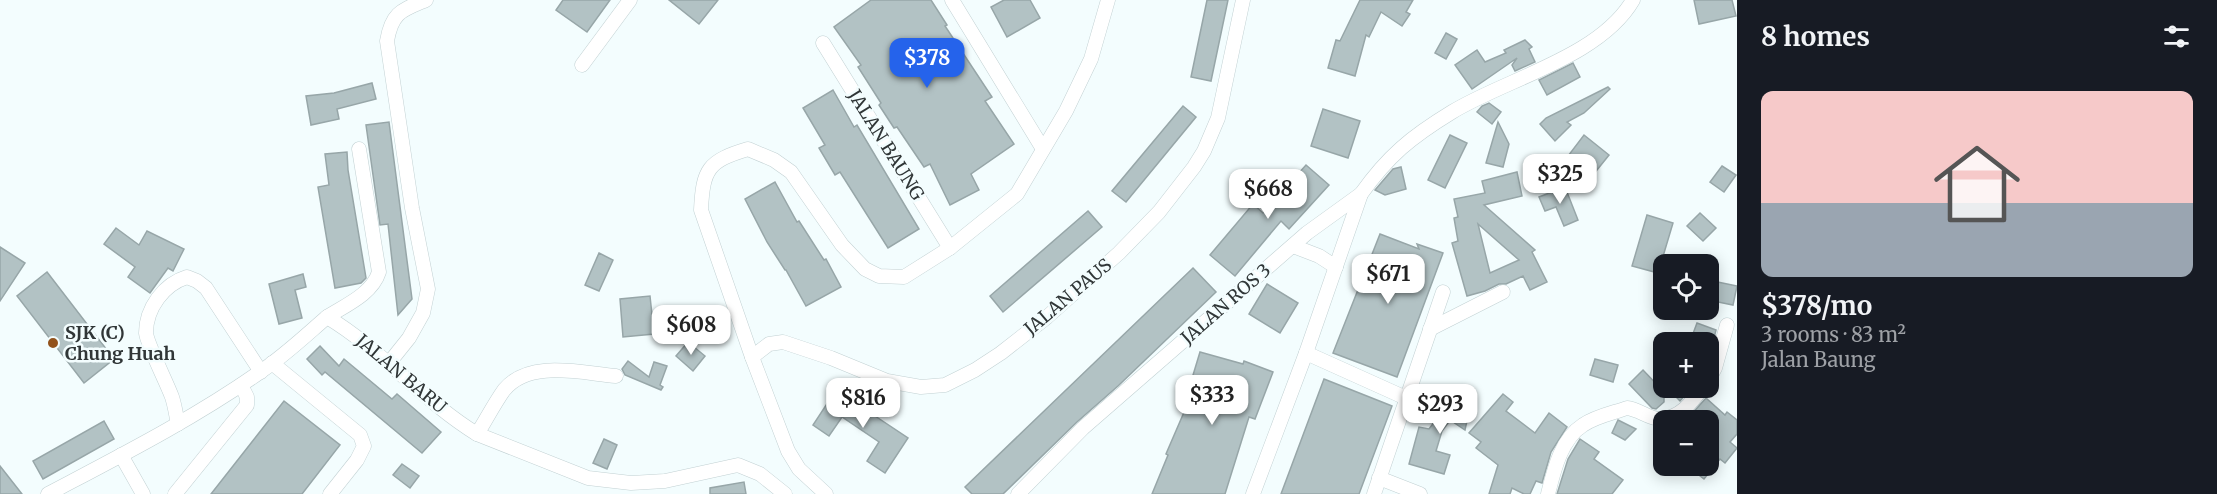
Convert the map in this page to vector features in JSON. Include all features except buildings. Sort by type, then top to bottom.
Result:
[{"type":"street","points":[[389,363],[409,338],[423,313],[428,290],[412,208],[387,41],[390,26],[396,15],[426,0]]},
{"type":"street","points":[[582,65],[630,0]]},
{"type":"street","points":[[952,0],[1043,149]]},
{"type":"street","points":[[826,494],[800,469],[788,451],[752,357],[701,210],[702,185],[709,170],[722,157],[748,149],[774,160],[791,171],[842,245],[864,269],[879,276],[904,277],[950,248],[1017,194],[1066,111],[1091,59],[1108,0]]},
{"type":"street","name":"JALAN PAUS","points":[[752,357],[769,344],[783,342],[831,358],[887,381],[921,387],[945,385],[975,370],[1001,353],[1047,317],[1119,254],[1159,212],[1194,167],[1204,151],[1218,118],[1243,0]]},
{"type":"street","points":[[1252,494],[1306,353],[1361,195],[1381,168],[1404,144],[1453,111],[1539,70],[1595,39],[1620,18],[1633,0]]},
{"type":"street","name":"JALAN BAUNG","points":[[823,43],[950,248]]},
{"type":"street","points":[[48,494],[178,424],[242,385],[327,317],[369,289],[379,272],[359,149]]},
{"type":"street","name":"JALAN ROS 3","points":[[1017,494],[1083,428],[1293,246],[1361,195]]},
{"type":"street","points":[[1293,246],[1319,256],[1336,267]]},
{"type":"street","points":[[178,424],[173,400],[146,334],[149,313],[162,291],[177,280],[187,277],[206,288],[267,367],[360,435],[364,446],[357,460],[330,494]]},
{"type":"street","points":[[1374,494],[1443,292]]},
{"type":"street","points":[[1430,329],[1503,292]]},
{"type":"street","name":"JALAN BARU","points":[[327,317],[389,363],[460,424],[477,434],[588,478],[631,483],[665,482],[738,465],[760,474],[785,494]]},
{"type":"street","points":[[1719,354],[1727,325]]},
{"type":"street","points":[[1306,353],[1406,398]]},
{"type":"street","points":[[477,434],[505,389],[519,377],[539,370],[616,376]]},
{"type":"street","points":[[175,494],[247,405],[247,397],[242,385]]},
{"type":"street","points":[[1548,494],[1556,463],[1572,436],[1581,426],[1627,408],[1658,419],[1679,414],[1695,398]]},
{"type":"street","points":[[121,455],[143,494]]},
{"type":"street","points":[[1379,478],[1420,494]]},
{"type":"place","name":"SJK (C) Chung Huah","points":[[53,343]]}]
